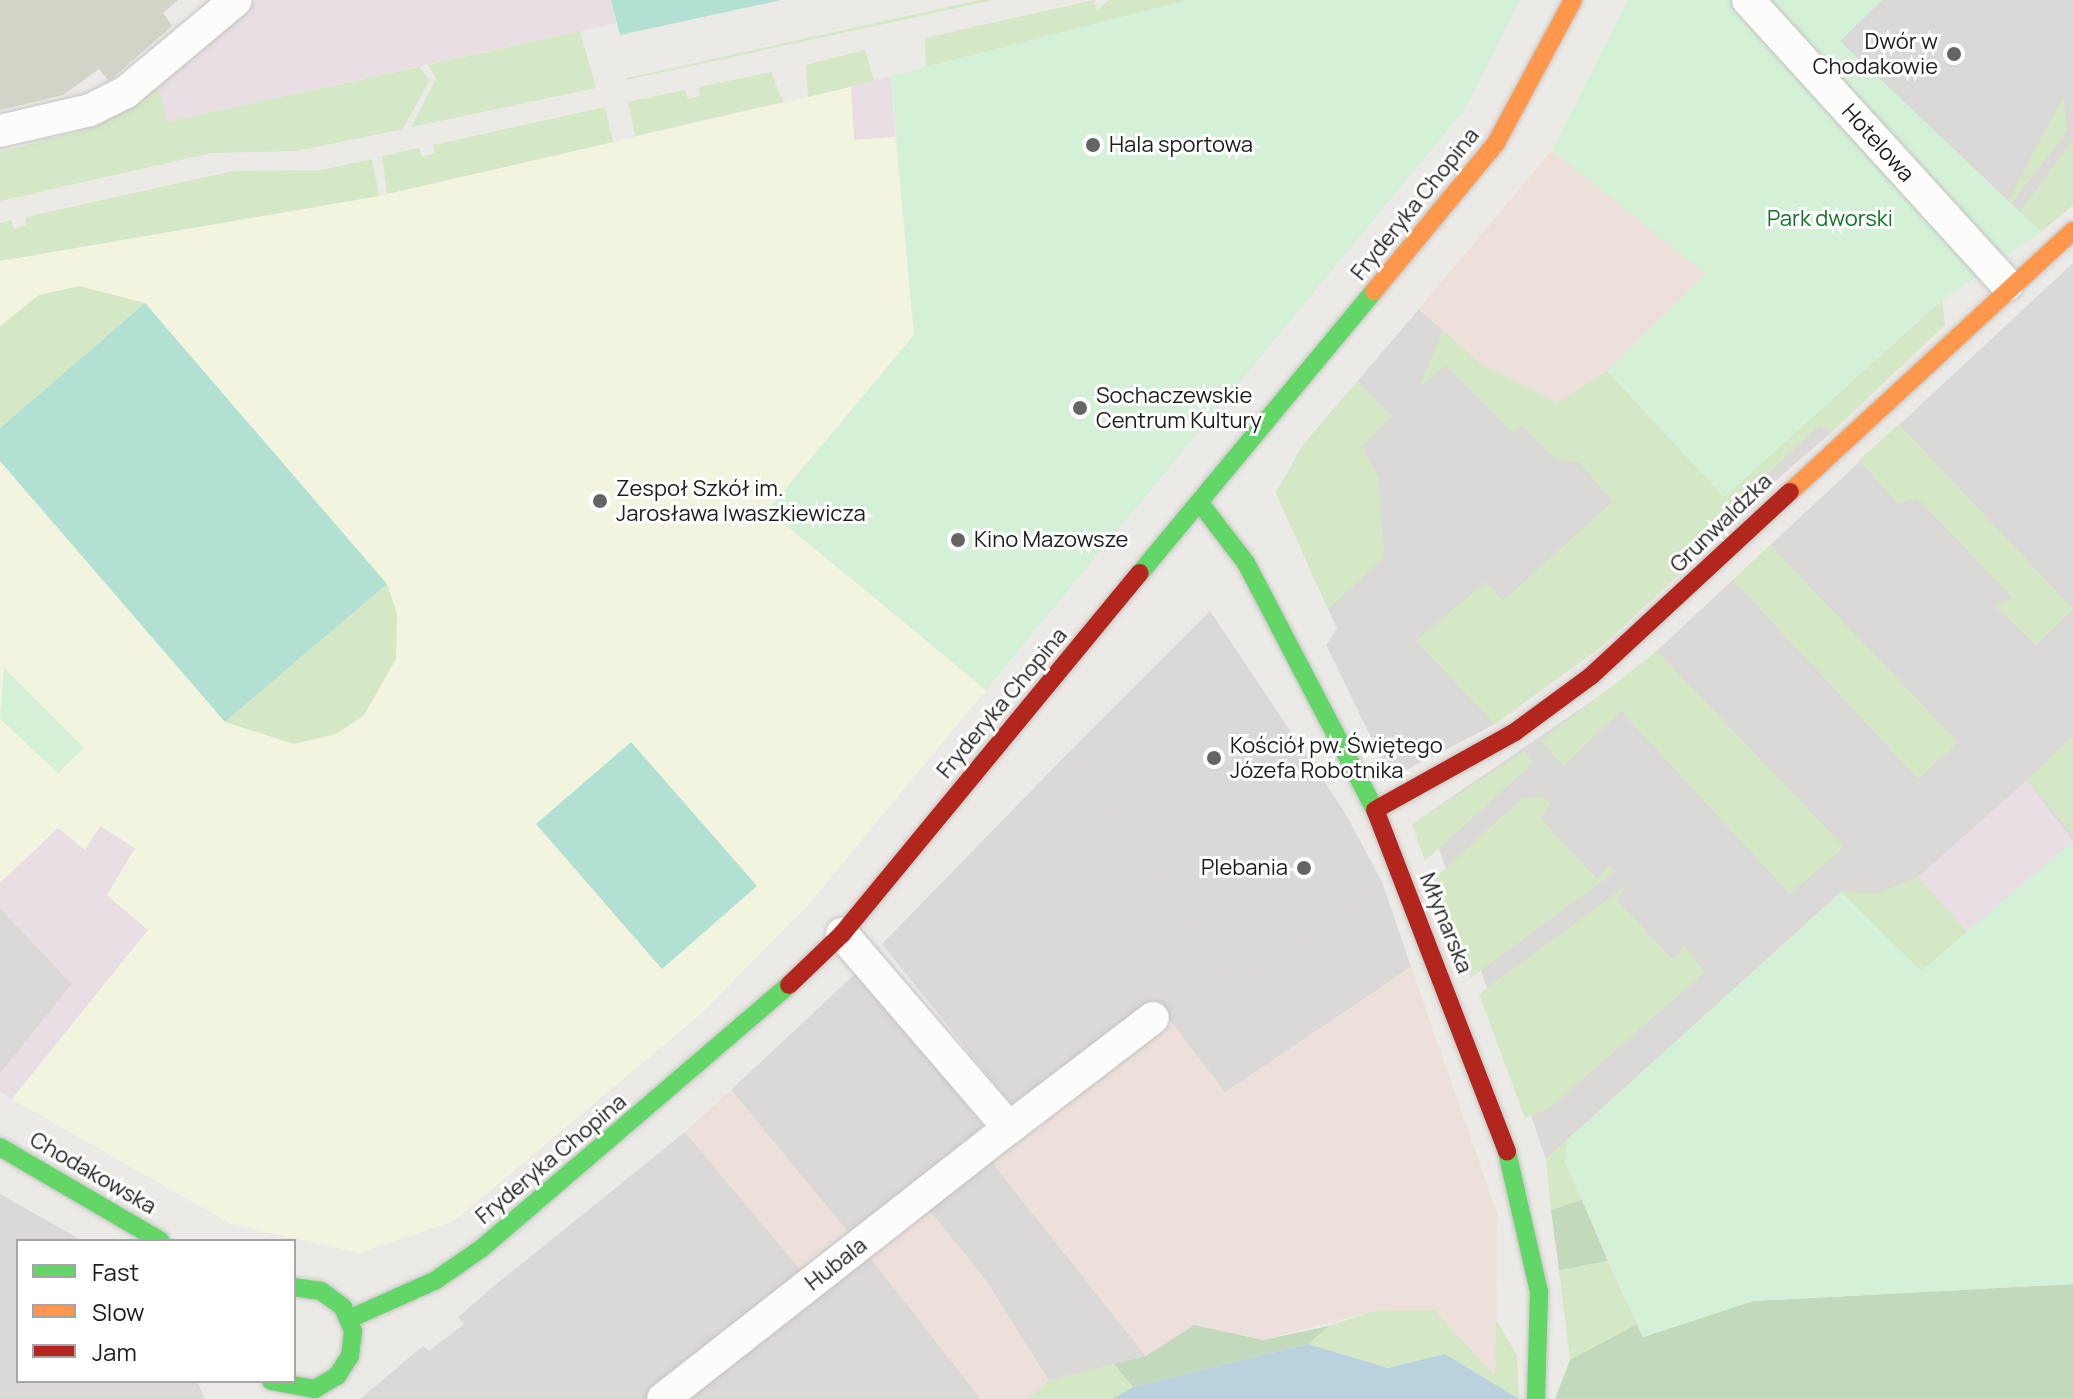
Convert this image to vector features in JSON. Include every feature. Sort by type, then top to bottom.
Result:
[{"type":"main road","name":"Fryderyka Chopina","points":[[349,1319],[436,1280],[482,1248],[743,1029],[842,934],[1496,143],[1573,0]]},
{"type":"main road","name":"Grunwaldzka","points":[[1375,810],[1515,732],[1591,676],[2007,285],[2073,231]]},
{"type":"main road","name":"Młynarska","points":[[1200,503],[1246,563],[1375,810],[1498,1121],[1531,1235],[1537,1394]]},
{"type":"main road","name":"Chodakowska","points":[[0,1147],[158,1239]]},
{"type":"main road","points":[[274,1389],[315,1389],[337,1376],[350,1356],[349,1319],[333,1297],[296,1288]]},
{"type":"street","points":[[0,131],[90,110],[126,92],[236,0]]},
{"type":"street","name":"Hotelowa","points":[[1748,0],[2007,285]]},
{"type":"street","points":[[842,934],[1009,1128]]},
{"type":"street","name":"Hubala","points":[[663,1399],[1153,1018]]},
{"type":"shaded area","points":[[0,0],[178,0],[163,13],[172,26],[109,81],[99,69],[63,95],[0,110]]},
{"type":"shaded area","points":[[258,0],[611,0],[616,23],[167,122],[158,85]]},
{"type":"shaded area","points":[[1882,0],[2073,0],[2073,205],[2041,232],[1839,41]]},
{"type":"shaded area","points":[[891,76],[895,137],[854,140],[851,87]]},
{"type":"shaded area","points":[[851,87],[854,140],[895,137],[914,335],[768,510],[986,690],[808,905],[702,1013],[454,1221],[360,1253],[231,1224],[12,1099],[148,930],[107,895],[135,848],[100,826],[85,850],[58,828],[0,883],[0,261],[379,196]]},
{"type":"shaded area","points":[[1552,150],[1707,274],[1607,371],[1557,403],[1481,364],[1419,309]]},
{"type":"shaded area","points":[[2073,263],[2073,841],[1921,971],[1841,892],[1546,1159],[1427,814],[1634,672]]},
{"type":"shaded area","points":[[1419,309],[1481,364],[1557,403],[1607,371],[1724,497],[1819,426],[1833,431],[1495,724],[1391,778],[1326,645],[1337,629],[1276,493],[1303,445]]},
{"type":"shaded area","points":[[1210,611],[1344,811],[1382,882],[1235,980],[1072,749]]},
{"type":"shaded area","points":[[1072,749],[1235,979],[1382,882],[1411,967],[1381,987],[1408,1045],[1224,1093],[1154,1000],[1014,1108],[882,944]]},
{"type":"shaded area","points":[[2027,780],[2073,841],[1967,932],[1918,877]]},
{"type":"shaded area","points":[[100,826],[135,848],[107,895],[148,930],[12,1099],[0,1092],[0,1074],[72,984],[0,908],[0,883],[58,827],[85,849]]},
{"type":"shaded area","points":[[0,908],[72,984],[0,1074]]},
{"type":"shaded area","points":[[1411,967],[1497,1213],[1496,1377],[1374,1311],[1263,1340],[1194,1325],[1146,1356],[990,1159],[1173,1024],[1225,1092]]},
{"type":"shaded area","points":[[858,971],[986,1129],[852,1237],[731,1090]]},
{"type":"shaded area","points":[[731,1090],[852,1237],[804,1274],[685,1132]]},
{"type":"shaded area","points":[[685,1132],[804,1274],[646,1399],[360,1399],[423,1346],[429,1351],[464,1324],[458,1317]]},
{"type":"shaded area","points":[[990,1159],[1146,1356],[1049,1381],[985,1279],[928,1209]]},
{"type":"shaded area","points":[[0,1194],[79,1239],[16,1239],[16,1383],[198,1383],[205,1399],[0,1399]]},
{"type":"shaded area","points":[[928,1209],[985,1279],[1049,1381],[1027,1399],[981,1399],[869,1256]]},
{"type":"shaded area","points":[[869,1256],[981,1399],[683,1399]]},
{"type":"green space","points":[[611,0],[781,0],[620,35]]},
{"type":"green space","points":[[979,0],[994,0],[627,80],[627,78]]},
{"type":"green space","points":[[1094,0],[1097,10],[1109,0],[1189,0],[926,67],[925,38]]},
{"type":"green space","points":[[1189,0],[1520,0],[1465,109],[986,690],[768,510],[914,335],[891,76]]},
{"type":"green space","name":"Park dworski","points":[[1628,0],[1882,0],[1840,41],[2041,232],[1942,300],[1724,497],[1607,371],[1706,274],[1552,150]]},
{"type":"green space","points":[[580,31],[596,88],[411,127],[436,79],[428,65]]},
{"type":"green space","points":[[865,50],[874,81],[808,97],[806,65]]},
{"type":"green space","points":[[419,67],[430,80],[403,129],[296,151],[211,153],[0,201],[0,152],[85,130],[158,85],[167,122]]},
{"type":"green space","points":[[771,72],[783,102],[635,136],[628,102],[685,90],[688,99],[700,96],[699,87]]},
{"type":"green space","points":[[2064,96],[2067,132],[2010,205],[2007,202]]},
{"type":"green space","points":[[605,107],[613,142],[387,194],[382,156],[419,148],[422,157],[435,153],[433,145]]},
{"type":"green space","points":[[2073,140],[2073,205],[2041,232],[2019,213]]},
{"type":"green space","points":[[372,159],[379,196],[0,261],[0,223],[11,220],[14,229],[26,225],[26,217],[233,171],[322,170]]},
{"type":"green space","points":[[79,286],[145,303],[0,428],[0,326],[39,295]]},
{"type":"green space","points":[[1942,300],[1945,325],[1833,431],[1819,426],[1726,513],[1728,529],[1601,647],[1495,724],[1416,641],[1486,582],[1503,601],[1613,501],[1578,462],[1556,459],[1522,426],[1513,433],[1446,365],[1419,387],[1443,331],[1481,364],[1557,403],[1607,371],[1724,497]]},
{"type":"green space","points":[[145,303],[387,584],[225,722],[0,461],[0,428]]},
{"type":"green space","points":[[1358,381],[1391,416],[1362,447],[1378,476],[1384,558],[1328,609],[1276,493],[1303,445]]},
{"type":"green space","points":[[1899,424],[2073,609],[2036,645],[1995,606],[2013,598],[1917,498],[1898,504],[1859,460]]},
{"type":"green space","points":[[1770,545],[1958,742],[1918,779],[1733,580]]},
{"type":"green space","points":[[387,584],[397,614],[396,659],[364,715],[336,734],[294,744],[225,722]]},
{"type":"green space","points":[[1657,651],[1844,847],[1790,894],[1621,711],[1563,766],[1541,741]]},
{"type":"green space","points":[[4,668],[84,748],[58,773],[0,719]]},
{"type":"green space","points":[[2073,736],[2073,835],[2027,780]]},
{"type":"green space","points":[[631,742],[757,886],[662,969],[536,824]]},
{"type":"green space","points":[[1525,751],[1533,763],[1425,861],[1412,824]]},
{"type":"green space","points":[[1541,797],[1551,803],[1541,819],[1597,879],[1609,865],[1614,872],[1471,978],[1434,879],[1522,798]]},
{"type":"green space","points":[[2073,841],[2073,1284],[1753,1301],[1643,1337],[1565,1162],[1568,1139],[1841,892],[1921,971]]},
{"type":"green space","points":[[1918,877],[1967,932],[1921,971],[1841,892],[1878,893]]},
{"type":"green space","points":[[1627,885],[1617,900],[1673,960],[1685,946],[1705,972],[1550,1108],[1525,1118],[1479,994]]},
{"type":"green space","points":[[1568,1139],[1565,1162],[1582,1200],[1551,1210],[1546,1159]]},
{"type":"green space","points":[[1582,1200],[1608,1261],[1559,1270],[1551,1210]]},
{"type":"green space","points":[[1608,1261],[1637,1324],[1570,1360],[1559,1270]]},
{"type":"green space","points":[[2073,1284],[2073,1399],[1555,1399],[1570,1360],[1637,1324],[1643,1337],[1753,1301]]},
{"type":"green space","points":[[1434,1310],[1495,1376],[1496,1320],[1517,1355],[1519,1399],[1445,1354],[1388,1368],[1308,1344],[1329,1326],[1374,1311]]},
{"type":"green space","points":[[1194,1325],[1263,1340],[1329,1326],[1308,1344],[1133,1387],[1114,1364],[1146,1356]]},
{"type":"green space","points":[[1114,1364],[1133,1387],[1112,1399],[1027,1399],[1049,1381]]},
{"type":"water","points":[[1308,1344],[1388,1368],[1445,1354],[1519,1399],[1112,1399],[1133,1387]]},
{"type":"traffic: fast","points":[[1140,573],[1374,291]]},
{"type":"traffic: fast","points":[[1200,503],[1246,563],[1376,812]]},
{"type":"traffic: fast","points":[[349,1319],[436,1280],[482,1248],[789,985]]},
{"type":"traffic: fast","points":[[0,1147],[158,1239]]},
{"type":"traffic: fast","points":[[1507,1152],[1539,1292],[1536,1399]]},
{"type":"traffic: fast","points":[[282,1383],[315,1389],[337,1376],[350,1356],[353,1331],[343,1307],[321,1291],[296,1287]]},
{"type":"traffic: slow","points":[[1374,291],[1496,143],[1573,0]]},
{"type":"traffic: slow","points":[[1790,492],[2073,231]]},
{"type":"traffic: jam","points":[[1375,810],[1515,732],[1591,676],[1790,492]]},
{"type":"traffic: jam","points":[[789,985],[842,934],[1140,573]]},
{"type":"traffic: jam","points":[[1376,812],[1507,1152]]},
{"type":"place","name":"Dwór w Chodakowie","points":[[1954,54]]},
{"type":"place","name":"Hala sportowa","points":[[1093,145]]},
{"type":"place","name":"Sochaczewskie Centrum Kultury","points":[[1080,408]]},
{"type":"place","name":"Zespoł Szkół im. Jarosława Iwaszkiewicza","points":[[600,501]]},
{"type":"place","name":"Kino Mazowsze","points":[[958,540]]},
{"type":"place","name":"Kościół pw. Świętego Józefa Robotnika","points":[[1214,758]]},
{"type":"place","name":"Plebania","points":[[1304,868]]}]
